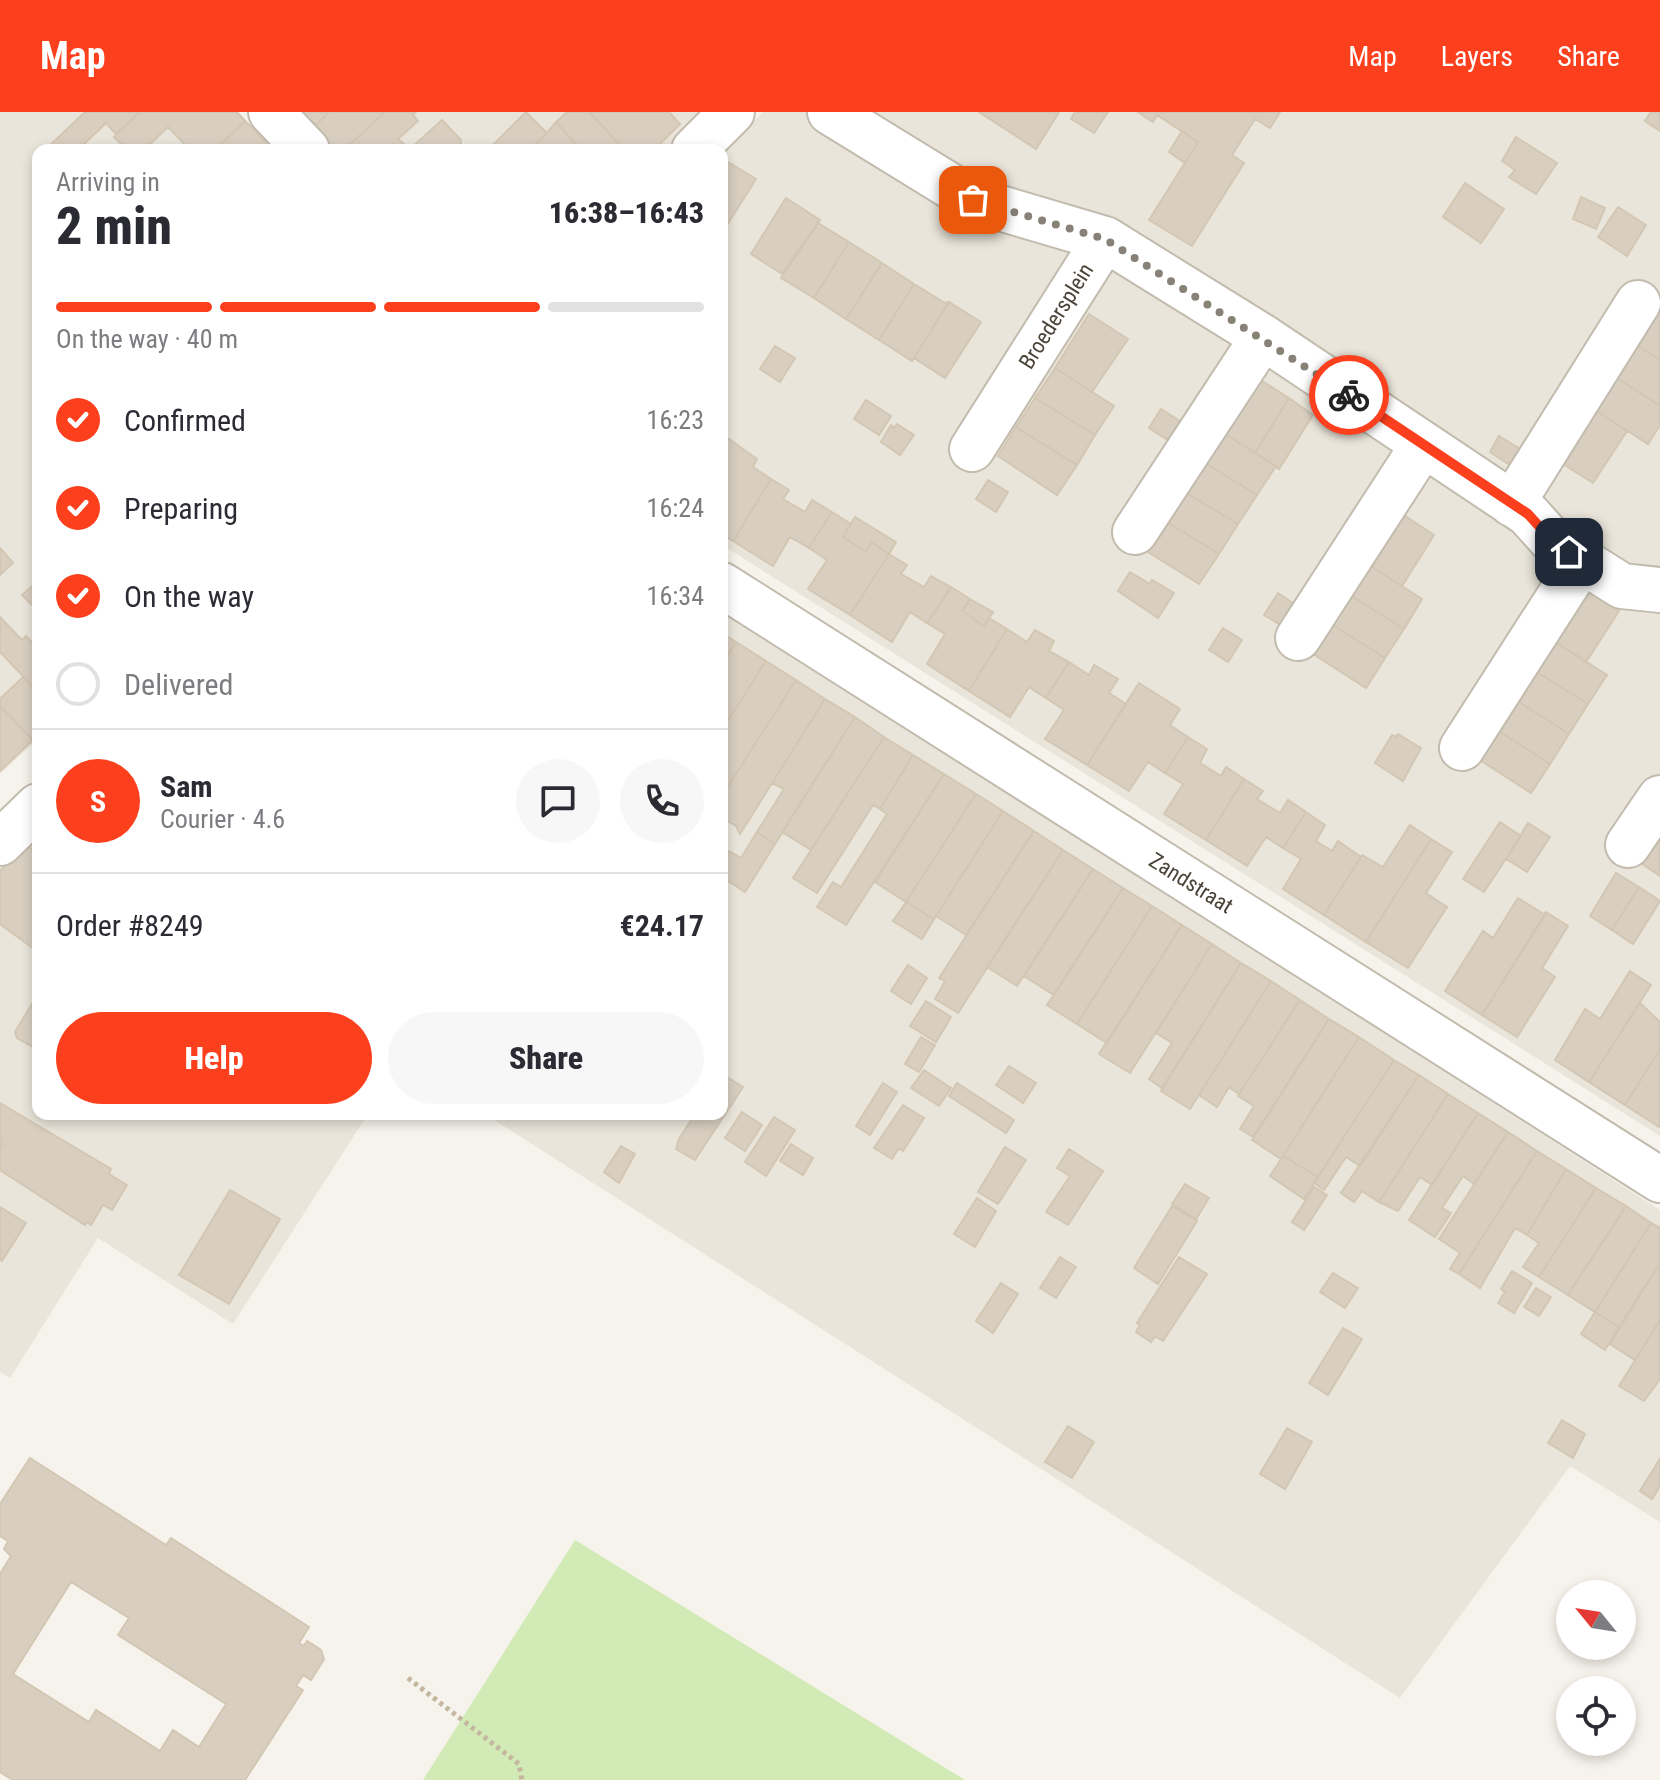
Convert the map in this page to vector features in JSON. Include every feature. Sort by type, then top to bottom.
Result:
[{"type":"street","points":[[271,112],[301,144]]},
{"type":"street","points":[[700,144],[732,112]]},
{"type":"street","name":"Broedersplein","points":[[830,112],[973,200],[1105,239],[972,449]]},
{"type":"street","points":[[1105,239],[1263,337],[1528,514],[1555,544],[1622,586],[1660,590]]},
{"type":"street","points":[[1512,504],[1638,303]]},
{"type":"street","points":[[1135,532],[1263,337]]},
{"type":"street","points":[[1298,638],[1423,445]]},
{"type":"street","points":[[1462,748],[1582,561]]},
{"type":"street","name":"Zandstraat","points":[[728,589],[1660,1180]]},
{"type":"street","points":[[1628,845],[1660,798]]},
{"type":"street","points":[[0,843],[32,812]]},
{"type":"path","points":[[408,1678],[519,1764],[522,1780]]},
{"type":"shaded area","points":[[0,112],[238,112],[269,144],[32,144],[32,745],[0,774]]},
{"type":"shaded area","points":[[287,112],[708,112],[676,144],[317,144]]},
{"type":"shaded area","points":[[763,112],[1660,112],[1660,1136],[728,549],[728,147]]},
{"type":"shaded area","points":[[728,613],[1660,1210],[1660,1522],[1570,1466],[1400,1698],[494,1120],[728,1120]]},
{"type":"shaded area","points":[[32,833],[32,1120],[364,1120],[233,1324],[98,1238],[10,1378],[0,1372],[0,864]]},
{"type":"green space","points":[[575,1540],[965,1780],[423,1780]]},
{"type":"building","points":[[85,112],[140,112],[116,134],[106,123],[84,144],[51,144]]},
{"type":"building","points":[[140,112],[237,112],[245,121],[221,144],[184,144],[168,127],[150,144],[121,144],[114,137]]},
{"type":"building","points":[[294,112],[329,112],[311,130]]},
{"type":"building","points":[[329,112],[385,112],[350,144],[324,144],[311,130]]},
{"type":"building","points":[[385,112],[416,112],[413,115],[418,121],[398,139],[404,144],[350,144]]},
{"type":"building","points":[[526,112],[547,133],[536,144],[494,144]]},
{"type":"building","points":[[567,112],[589,112],[619,144],[576,144],[556,122]]},
{"type":"building","points":[[589,112],[669,112],[680,124],[660,144],[619,144]]},
{"type":"building","points":[[979,112],[1059,112],[1036,149]]},
{"type":"building","points":[[1075,112],[1108,112],[1094,133],[1071,119]]},
{"type":"building","points":[[1138,112],[1280,112],[1270,128],[1255,119],[1232,155],[1244,163],[1192,246],[1149,220],[1198,142],[1157,115],[1153,122]]},
{"type":"building","points":[[1651,112],[1660,112],[1660,131],[1645,121]]},
{"type":"building","points":[[442,120],[461,140],[461,144],[416,144]]},
{"type":"building","points":[[245,121],[268,144],[221,144]]},
{"type":"building","points":[[556,122],[576,144],[536,144]]},
{"type":"building","points":[[1182,131],[1198,142],[1185,163],[1169,152]]},
{"type":"building","points":[[1516,137],[1557,163],[1536,194],[1509,177],[1515,170],[1502,161]]},
{"type":"building","points":[[728,162],[756,179],[728,223]]},
{"type":"building","points":[[1465,183],[1504,209],[1481,243],[1443,217]]},
{"type":"building","points":[[1581,197],[1605,208],[1596,229],[1573,219]]},
{"type":"building","points":[[786,198],[820,220],[782,274],[751,254]]},
{"type":"building","points":[[1618,207],[1646,225],[1627,256],[1598,237]]},
{"type":"building","points":[[820,220],[818,223],[849,242],[814,298],[781,278]]},
{"type":"building","points":[[849,242],[882,263],[846,319],[814,298]]},
{"type":"building","points":[[882,263],[914,284],[879,340],[846,319]]},
{"type":"building","points":[[914,284],[945,303],[949,302],[912,361],[879,340]]},
{"type":"building","points":[[949,302],[981,322],[945,378],[914,358]]},
{"type":"building","points":[[1651,309],[1660,314],[1660,360],[1630,341]]},
{"type":"building","points":[[1089,314],[1128,339],[1092,392],[1055,368]]},
{"type":"building","points":[[1630,341],[1660,360],[1660,406],[1610,373]]},
{"type":"building","points":[[775,346],[795,358],[780,382],[760,369]]},
{"type":"building","points":[[1055,368],[1114,406],[1095,435],[1035,398]]},
{"type":"building","points":[[1610,373],[1660,406],[1660,425],[1648,444],[1589,406]]},
{"type":"building","points":[[1251,374],[1289,398],[1255,453],[1216,428]]},
{"type":"building","points":[[1035,398],[1095,435],[1077,465],[1016,427]]},
{"type":"building","points":[[1289,398],[1313,415],[1279,469],[1255,453]]},
{"type":"building","points":[[866,400],[891,416],[879,435],[854,419]]},
{"type":"building","points":[[1589,406],[1627,431],[1593,483],[1555,459]]},
{"type":"building","points":[[1161,409],[1180,421],[1168,440],[1149,428]]},
{"type":"building","points":[[897,424],[914,435],[900,455],[881,442],[891,425],[894,428]]},
{"type":"building","points":[[1016,427],[1077,465],[1057,495],[998,456]]},
{"type":"building","points":[[1216,428],[1276,466],[1257,495],[1197,458]]},
{"type":"building","points":[[1499,436],[1520,449],[1510,465],[1490,452]]},
{"type":"building","points":[[728,438],[757,459],[753,467],[771,479],[733,541],[728,538]]},
{"type":"building","points":[[1197,458],[1257,495],[1238,524],[1178,488]]},
{"type":"building","points":[[771,479],[789,490],[783,499],[805,512],[812,500],[832,512],[809,548],[790,537],[773,566],[733,541]]},
{"type":"building","points":[[988,480],[1008,492],[996,512],[976,499]]},
{"type":"building","points":[[1178,488],[1238,524],[1219,554],[1159,517]]},
{"type":"building","points":[[1396,510],[1434,535],[1402,586],[1363,561]]},
{"type":"building","points":[[832,512],[851,524],[843,537],[866,552],[871,542],[889,554],[850,615],[808,589],[827,560],[809,548]]},
{"type":"building","points":[[855,517],[896,542],[889,554],[871,542],[866,552],[843,537]]},
{"type":"building","points":[[1159,517],[1219,554],[1199,584],[1140,547]]},
{"type":"building","points":[[0,548],[13,563],[0,575]]},
{"type":"building","points":[[889,554],[907,565],[901,574],[924,587],[931,576],[951,587],[927,623],[910,612],[892,642],[850,615]]},
{"type":"building","points":[[1363,561],[1422,599],[1404,629],[1344,591]]},
{"type":"building","points":[[1130,572],[1174,593],[1158,618],[1118,591]]},
{"type":"building","points":[[32,586],[32,605],[22,595]]},
{"type":"building","points":[[1581,586],[1619,611],[1586,662],[1548,637]]},
{"type":"building","points":[[951,587],[970,599],[962,611],[984,626],[989,618],[1007,629],[969,691],[927,664],[945,634],[927,623]]},
{"type":"building","points":[[1344,591],[1404,629],[1385,658],[1325,620]]},
{"type":"building","points":[[1278,593],[1296,605],[1282,626],[1264,615]]},
{"type":"building","points":[[970,599],[993,612],[984,626],[962,611]]},
{"type":"building","points":[[0,617],[22,640],[26,636],[32,642],[32,686],[0,652]]},
{"type":"building","points":[[1325,620],[1385,658],[1366,688],[1307,650]]},
{"type":"building","points":[[1223,628],[1242,640],[1228,662],[1209,650]]},
{"type":"building","points":[[1007,629],[1027,642],[1035,630],[1054,641],[1049,651],[1069,662],[1046,698],[1029,687],[1010,717],[969,691]]},
{"type":"building","points":[[728,637],[736,642],[728,655]]},
{"type":"building","points":[[1548,637],[1607,675],[1588,704],[1529,667]]},
{"type":"building","points":[[736,642],[766,661],[728,721],[728,655]]},
{"type":"building","points":[[766,661],[796,680],[728,787],[728,721]]},
{"type":"building","points":[[1069,662],[1089,675],[1094,665],[1118,679],[1109,693],[1126,704],[1087,765],[1045,739],[1064,710],[1046,698]]},
{"type":"building","points":[[1529,667],[1588,704],[1569,734],[1510,696]]},
{"type":"building","points":[[23,677],[32,686],[32,739],[0,706],[0,699]]},
{"type":"building","points":[[796,680],[825,699],[740,834],[736,826],[728,821],[728,787]]},
{"type":"building","points":[[1139,683],[1180,709],[1170,725],[1188,737],[1165,773],[1148,762],[1129,791],[1087,765]]},
{"type":"building","points":[[1510,696],[1569,734],[1550,764],[1491,726]]},
{"type":"building","points":[[825,699],[855,717],[775,844],[757,832],[784,789],[772,783]]},
{"type":"building","points":[[0,706],[32,741],[0,771]]},
{"type":"building","points":[[855,717],[884,737],[811,850],[782,832]]},
{"type":"building","points":[[1491,726],[1550,764],[1531,793],[1472,755]]},
{"type":"building","points":[[1398,734],[1421,748],[1403,781],[1375,763],[1392,735],[1396,737]]},
{"type":"building","points":[[884,737],[913,755],[880,809],[873,805],[817,893],[793,878]]},
{"type":"building","points":[[1188,737],[1207,749],[1200,763],[1221,776],[1226,767],[1244,779],[1206,840],[1164,814],[1183,784],[1165,773]]},
{"type":"building","points":[[913,755],[944,774],[846,925],[817,907],[833,882],[841,887],[887,814],[880,809]]},
{"type":"building","points":[[944,774],[976,794],[906,902],[875,882]]},
{"type":"building","points":[[1244,779],[1263,791],[1257,799],[1280,813],[1288,800],[1306,812],[1283,848],[1266,837],[1247,866],[1206,840]]},
{"type":"building","points":[[976,794],[1003,811],[934,919],[906,902]]},
{"type":"building","points":[[1003,811],[1034,831],[966,935],[936,916]]},
{"type":"building","points":[[1306,812],[1325,825],[1316,841],[1332,851],[1338,841],[1361,857],[1324,915],[1283,889],[1301,859],[1283,848]]},
{"type":"building","points":[[1500,822],[1521,836],[1484,892],[1463,879]]},
{"type":"building","points":[[1528,823],[1550,837],[1527,872],[1506,859]]},
{"type":"building","points":[[1410,825],[1431,839],[1366,942],[1324,915],[1362,855],[1383,867]]},
{"type":"building","points":[[1034,831],[1063,850],[958,1013],[935,999],[945,981],[939,978]]},
{"type":"building","points":[[757,832],[775,844],[745,892],[728,881],[728,853],[741,858]]},
{"type":"building","points":[[1660,834],[1660,876],[1638,861]]},
{"type":"building","points":[[1431,839],[1452,852],[1426,893],[1447,907],[1408,968],[1366,942]]},
{"type":"building","points":[[27,844],[32,849],[32,948],[0,924],[0,871]]},
{"type":"building","points":[[1063,850],[1093,869],[1017,986],[987,967]]},
{"type":"building","points":[[1093,869],[1123,888],[1054,995],[1024,976]]},
{"type":"building","points":[[1616,873],[1639,887],[1612,930],[1590,916]]},
{"type":"building","points":[[1639,887],[1660,901],[1633,944],[1612,930]]},
{"type":"building","points":[[1123,888],[1152,906],[1077,1024],[1047,1005]]},
{"type":"building","points":[[1518,898],[1545,915],[1482,1015],[1445,991],[1483,931],[1493,938]]},
{"type":"building","points":[[906,902],[934,919],[922,939],[893,921]]},
{"type":"building","points":[[1152,906],[1182,925],[1107,1043],[1077,1024]]},
{"type":"building","points":[[1546,912],[1568,926],[1542,968],[1555,977],[1517,1037],[1482,1015]]},
{"type":"building","points":[[1182,925],[1212,944],[1130,1073],[1099,1054]]},
{"type":"building","points":[[1212,944],[1241,963],[1162,1088],[1149,1079],[1172,1043],[1156,1033]]},
{"type":"building","points":[[1241,963],[1271,981],[1190,1109],[1161,1091]]},
{"type":"building","points":[[908,965],[927,978],[911,1004],[891,991]]},
{"type":"building","points":[[1630,971],[1651,985],[1589,1082],[1555,1060],[1585,1009],[1600,1019]]},
{"type":"building","points":[[1271,981],[1300,1000],[1239,1094],[1229,1087],[1217,1107],[1199,1095]]},
{"type":"building","points":[[1300,1000],[1329,1019],[1253,1137],[1240,1129],[1254,1106],[1238,1096]]},
{"type":"building","points":[[926,1001],[951,1017],[936,1042],[910,1026]]},
{"type":"building","points":[[1640,1003],[1660,1022],[1660,1049],[1625,1105],[1589,1082]]},
{"type":"building","points":[[32,1004],[32,1047],[17,1038],[15,1032]]},
{"type":"building","points":[[1329,1019],[1359,1037],[1281,1159],[1252,1140]]},
{"type":"building","points":[[921,1037],[935,1045],[919,1072],[905,1064]]},
{"type":"building","points":[[1359,1037],[1394,1060],[1318,1177],[1283,1156]]},
{"type":"building","points":[[1660,1049],[1660,1126],[1659,1127],[1625,1105]]},
{"type":"building","points":[[1394,1060],[1419,1075],[1360,1166],[1346,1157],[1324,1190],[1314,1183]]},
{"type":"building","points":[[1009,1066],[1036,1083],[1023,1103],[996,1085]]},
{"type":"building","points":[[924,1070],[951,1088],[939,1106],[911,1088]]},
{"type":"building","points":[[1419,1075],[1448,1094],[1379,1202],[1362,1191],[1354,1202],[1341,1193]]},
{"type":"building","points":[[728,1078],[743,1087],[728,1110]]},
{"type":"building","points":[[883,1083],[897,1092],[870,1135],[856,1126]]},
{"type":"building","points":[[957,1083],[1014,1120],[1006,1133],[949,1096]]},
{"type":"building","points":[[1448,1094],[1478,1113],[1432,1185],[1420,1177],[1398,1211],[1379,1202]]},
{"type":"building","points":[[0,1103],[111,1169],[109,1174],[127,1185],[112,1210],[103,1205],[91,1225],[87,1222],[85,1225],[0,1170],[0,1145],[3,1144],[0,1142]]},
{"type":"building","points":[[903,1105],[924,1118],[903,1151],[899,1148],[892,1159],[874,1148]]},
{"type":"building","points":[[742,1112],[762,1125],[745,1151],[725,1138]]},
{"type":"building","points":[[1478,1113],[1508,1132],[1474,1184],[1463,1176],[1442,1208],[1451,1213],[1435,1237],[1409,1220]]},
{"type":"building","points":[[774,1117],[795,1130],[766,1176],[745,1162]]},
{"type":"building","points":[[691,1120],[721,1120],[695,1160],[676,1149]]},
{"type":"building","points":[[1508,1132],[1537,1151],[1459,1274],[1450,1269],[1460,1253],[1439,1239]]},
{"type":"building","points":[[791,1144],[813,1158],[803,1175],[780,1161]]},
{"type":"building","points":[[621,1146],[635,1154],[619,1183],[604,1172]]},
{"type":"building","points":[[1005,1147],[1026,1160],[998,1204],[978,1192]]},
{"type":"building","points":[[1069,1149],[1103,1171],[1068,1225],[1046,1212],[1070,1176],[1057,1168]]},
{"type":"building","points":[[1537,1151],[1566,1169],[1527,1235],[1515,1228],[1480,1288],[1459,1274]]},
{"type":"building","points":[[1283,1156],[1318,1177],[1304,1199],[1270,1176]]},
{"type":"building","points":[[1566,1169],[1596,1188],[1539,1277],[1523,1267],[1539,1243],[1527,1235]]},
{"type":"building","points":[[1185,1184],[1209,1198],[1196,1219],[1172,1204]]},
{"type":"building","points":[[1314,1187],[1327,1195],[1304,1230],[1292,1222]]},
{"type":"building","points":[[1596,1188],[1626,1206],[1568,1295],[1539,1277]]},
{"type":"building","points":[[230,1190],[280,1219],[229,1304],[179,1275]]},
{"type":"building","points":[[977,1198],[996,1211],[975,1247],[954,1234]]},
{"type":"building","points":[[1172,1206],[1197,1221],[1158,1284],[1134,1268]]},
{"type":"building","points":[[1626,1206],[1651,1223],[1595,1312],[1568,1295]]},
{"type":"building","points":[[0,1207],[26,1223],[2,1261],[0,1260]]},
{"type":"building","points":[[1651,1223],[1660,1228],[1660,1263],[1619,1327],[1595,1312]]},
{"type":"building","points":[[1060,1257],[1076,1267],[1056,1298],[1040,1288]]},
{"type":"building","points":[[1179,1257],[1207,1274],[1163,1341],[1155,1336],[1151,1342],[1136,1332],[1140,1325],[1137,1323]]},
{"type":"building","points":[[1660,1263],[1660,1320],[1635,1360],[1610,1344]]},
{"type":"building","points":[[1512,1271],[1532,1283],[1514,1313],[1498,1303],[1505,1292],[1501,1289]]},
{"type":"building","points":[[1333,1273],[1358,1288],[1345,1308],[1320,1292]]},
{"type":"building","points":[[1001,1283],[1018,1294],[993,1333],[976,1321]]},
{"type":"building","points":[[1536,1288],[1551,1297],[1539,1316],[1524,1307]]},
{"type":"building","points":[[1595,1312],[1619,1327],[1605,1350],[1581,1334]]},
{"type":"building","points":[[1660,1320],[1660,1379],[1644,1401],[1619,1386]]},
{"type":"building","points":[[1343,1328],[1362,1339],[1328,1395],[1309,1383]]},
{"type":"building","points":[[1562,1420],[1585,1434],[1573,1458],[1548,1443]]},
{"type":"building","points":[[1068,1426],[1094,1442],[1072,1478],[1045,1462]]},
{"type":"building","points":[[1287,1428],[1312,1442],[1285,1489],[1260,1474]]},
{"type":"building","points":[[30,1458],[166,1545],[171,1538],[309,1627],[299,1643],[304,1646],[307,1641],[321,1650],[324,1659],[311,1680],[303,1675],[296,1686],[303,1690],[245,1780],[13,1780],[0,1772],[0,1574],[11,1556],[4,1549],[8,1541],[0,1536],[0,1504]],"holes":[[[71,1582],[129,1618],[118,1635],[226,1704],[199,1747],[173,1730],[160,1751],[96,1710],[89,1722],[13,1674]]]},
{"type":"building","points":[[1660,1459],[1660,1486],[1652,1499],[1640,1491]]},
{"type":"way so far","points":[[973,200],[1105,239],[1263,337],[1349,395]]},
{"type":"route","points":[[1349,395],[1528,514],[1555,544],[1569,552]]}]
